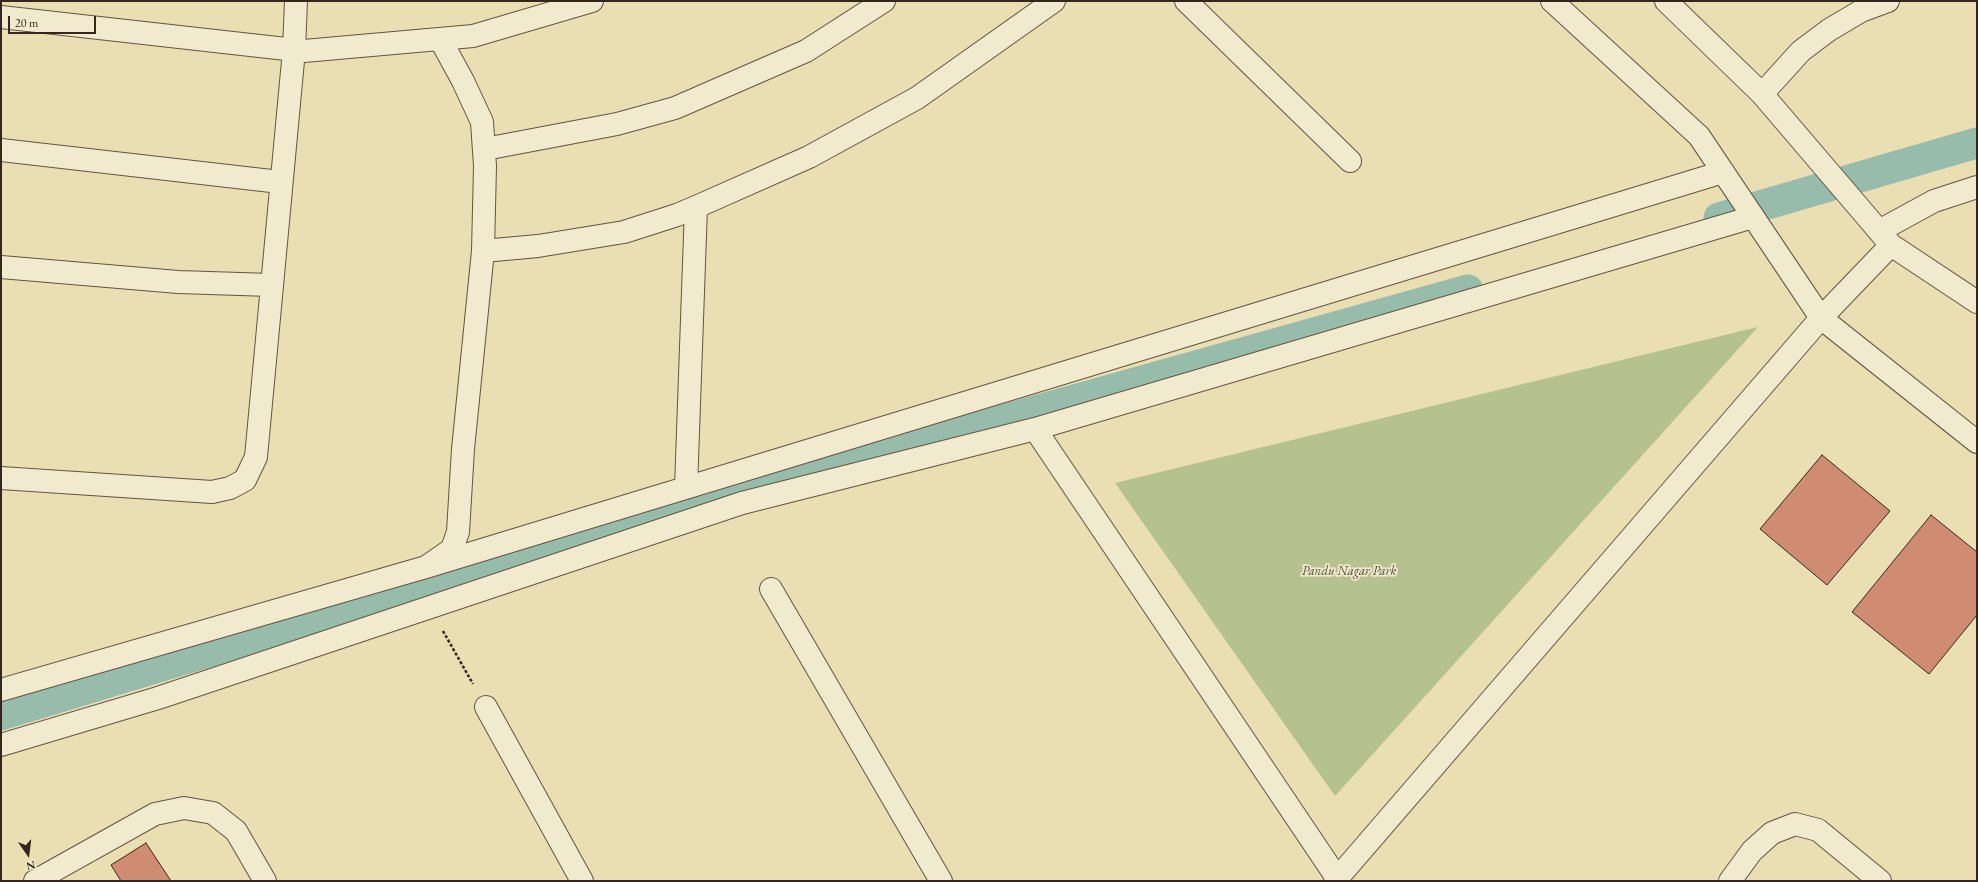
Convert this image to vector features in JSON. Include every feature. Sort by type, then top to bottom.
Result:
[{"type":"street","points":[[1,478],[212,492],[230,488],[245,480],[256,457],[280,182],[294,50],[296,1]]},
{"type":"street","points":[[1,17],[304,51],[473,36],[592,1]]},
{"type":"street","points":[[485,149],[617,124],[675,108],[806,51],[884,1]]},
{"type":"street","points":[[482,251],[538,246],[624,232],[677,215],[696,207],[809,157],[917,98],[1054,1]]},
{"type":"street","points":[[1186,1],[1350,161]]},
{"type":"street","points":[[1552,1],[1699,136],[1821,318],[1977,442]]},
{"type":"street","points":[[1666,1],[1762,94],[1885,238],[1977,302]]},
{"type":"street","points":[[1762,94],[1801,52],[1859,6],[1888,1]]},
{"type":"street","points":[[426,567],[452,549],[458,532],[463,449],[482,251],[485,149],[482,122],[463,81],[440,39]]},
{"type":"street","points":[[1,150],[280,182]]},
{"type":"street","points":[[1,690],[426,567],[1723,172]]},
{"type":"street","points":[[1035,429],[1336,879],[1821,318],[1885,238],[1934,201],[1977,186]]},
{"type":"street","points":[[686,488],[696,207]]},
{"type":"street","points":[[1,745],[158,698],[742,503],[1035,429],[1753,217]]},
{"type":"street","points":[[1,266],[178,282],[271,285]]},
{"type":"street","points":[[771,589],[941,881]]},
{"type":"street","points":[[486,708],[582,881]]},
{"type":"street","points":[[35,881],[155,814],[184,808],[213,813],[236,831],[265,881]]},
{"type":"street","points":[[1730,881],[1752,851],[1772,833],[1796,824],[1818,830],[1880,881]]},
{"type":"path","points":[[429,608],[486,708]]},
{"type":"green space","name":"Pandu Nagar Park","points":[[1758,327],[1335,796],[1115,483]]},
{"type":"building","points":[[1822,455],[1890,511],[1827,585],[1760,529]]},
{"type":"building","points":[[1931,515],[1977,552],[1977,615],[1929,674],[1852,612]]},
{"type":"building","points":[[146,843],[171,881],[121,881],[111,865]]},
{"type":"waterway","points":[[1719,218],[1977,143]]},
{"type":"waterway","points":[[1,715],[823,470],[1468,290]]}]
